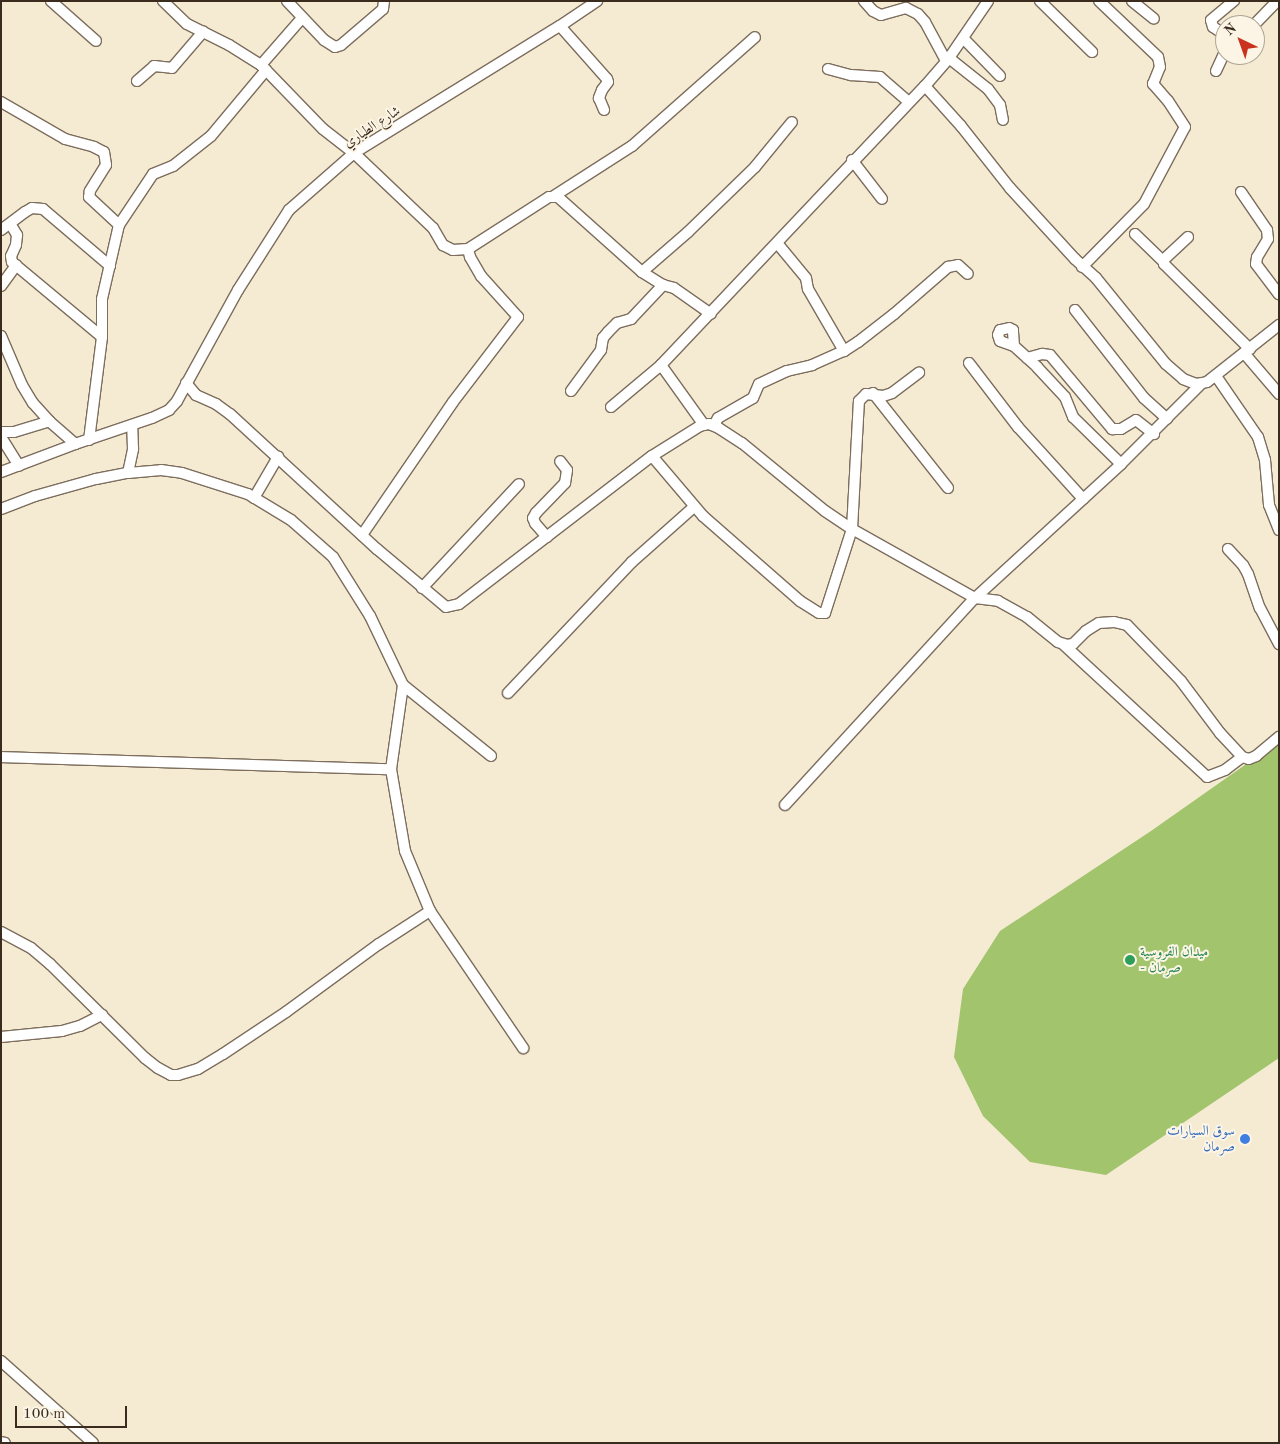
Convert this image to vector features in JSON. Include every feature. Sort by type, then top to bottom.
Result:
[{"type":"street","points":[[51,1],[96,41]]},
{"type":"street","points":[[163,1],[186,24],[229,45],[264,68],[323,129],[354,153],[433,228],[443,245],[453,250],[468,249],[632,146],[755,37]]},
{"type":"street","points":[[287,1],[331,46],[337,47],[383,8],[384,1]]},
{"type":"street","name":"شارع الطياري","points":[[1,472],[170,410],[238,290],[284,217],[354,153],[560,26],[597,1]]},
{"type":"street","points":[[864,1],[873,11],[881,16],[906,8],[918,14],[925,22],[947,60],[988,89],[1000,105],[1002,120]]},
{"type":"street","points":[[611,407],[661,365],[711,314],[852,160],[925,86],[947,60],[988,1]]},
{"type":"street","points":[[1040,1],[1092,52]]},
{"type":"street","points":[[1082,267],[1144,204],[1185,127],[1168,101],[1153,84],[1160,67],[1158,57],[1099,1]]},
{"type":"street","points":[[1132,1],[1154,19]]},
{"type":"street","points":[[1217,15],[1234,1]]},
{"type":"street","points":[[1264,15],[1277,1]]},
{"type":"street","points":[[1215,17],[1211,20],[1215,29]]},
{"type":"street","points":[[89,440],[102,338],[102,299],[119,225],[153,174],[169,168],[199,148],[221,126],[302,18]]},
{"type":"street","points":[[560,26],[607,79],[608,82],[599,98],[604,110]]},
{"type":"street","points":[[137,81],[154,66],[172,68],[203,32]]},
{"type":"street","points":[[963,38],[1000,76]]},
{"type":"street","points":[[1216,71],[1219,65]]},
{"type":"street","points":[[828,69],[851,75],[880,76],[908,102]]},
{"type":"street","points":[[925,86],[961,126],[1010,188],[1082,267],[1096,278],[1166,364],[1189,384],[1200,384]]},
{"type":"street","points":[[1,102],[65,139],[94,147],[104,152],[106,165],[90,191],[89,197],[119,225]]},
{"type":"street","points":[[642,272],[688,232],[755,167],[792,122]]},
{"type":"street","points":[[852,160],[882,199]]},
{"type":"street","points":[[1241,192],[1267,230],[1268,239],[1257,257],[1256,264],[1279,294]]},
{"type":"street","points":[[554,196],[563,199],[597,234],[642,272],[664,285],[674,288],[711,314]]},
{"type":"street","points":[[1,230],[11,225],[32,208],[43,209],[110,266]]},
{"type":"street","points":[[11,225],[17,234],[16,245],[11,256],[16,265],[102,338]]},
{"type":"street","points":[[1135,234],[1163,261],[1247,351],[1279,394]]},
{"type":"street","points":[[1163,261],[1188,237]]},
{"type":"street","points":[[777,242],[806,278],[808,289],[844,351]]},
{"type":"street","points":[[362,535],[454,402],[518,317],[481,276],[470,257],[468,249]]},
{"type":"street","points":[[1,286],[16,265]]},
{"type":"street","points":[[186,383],[196,395],[216,404],[230,414],[443,606],[456,606],[652,456],[709,425],[752,398],[759,384],[787,371],[812,364],[844,351],[894,314],[948,267],[958,265],[968,274]]},
{"type":"street","points":[[571,390],[601,350],[603,338],[608,332],[617,323],[631,319],[664,285]]},
{"type":"street","points":[[1075,310],[1144,398],[1167,419]]},
{"type":"street","points":[[785,804],[975,598],[1154,434],[1200,384],[1216,376],[1279,325]]},
{"type":"street","points":[[2,342],[22,385],[33,403],[49,421],[75,444]]},
{"type":"street","points":[[1014,346],[1065,397],[1073,417],[1121,464]]},
{"type":"street","points":[[1027,358],[1045,354],[1050,355],[1112,429],[1121,429],[1136,420],[1154,434]]},
{"type":"street","points":[[969,363],[1025,434],[1083,499]]},
{"type":"street","points":[[661,365],[709,425],[742,443],[812,501],[852,529],[975,598],[998,601],[1028,617],[1063,644],[1207,777],[1225,770],[1242,757]]},
{"type":"street","points":[[652,456],[694,507],[800,601],[822,613],[827,611],[852,529],[859,401],[866,394],[884,396],[892,393],[919,373]]},
{"type":"street","points":[[1216,376],[1258,437],[1265,460],[1269,505],[1279,530]]},
{"type":"street","points":[[873,394],[948,488]]},
{"type":"street","points":[[1,432],[14,432],[49,421]]},
{"type":"street","points":[[128,473],[133,449],[132,425]]},
{"type":"street","points":[[1,437],[18,466]]},
{"type":"street","points":[[254,498],[278,457]]},
{"type":"street","points":[[547,537],[535,523],[534,518],[536,513],[565,483],[566,470],[560,461]]},
{"type":"street","points":[[1,509],[35,496],[128,473],[161,470],[182,472],[224,485],[254,498],[291,520],[333,557],[370,616],[403,685],[491,756]]},
{"type":"street","points":[[422,588],[519,484]]},
{"type":"street","points":[[508,693],[614,580],[694,507]]},
{"type":"street","points":[[1228,549],[1243,565],[1248,574],[1260,608],[1279,644]]},
{"type":"street","points":[[1063,644],[1073,644],[1086,631],[1099,623],[1114,622],[1127,625],[1181,681],[1220,733],[1242,757],[1249,759],[1256,756],[1279,737]]},
{"type":"street","points":[[403,685],[391,769],[406,851],[430,911],[523,1048]]},
{"type":"street","points":[[1,757],[391,769]]},
{"type":"street","points":[[1,932],[31,948],[158,1068],[171,1075],[186,1074],[223,1054],[430,911]]},
{"type":"street","points":[[1,1037],[62,1032],[80,1026],[102,1015]]},
{"type":"street","points":[[1,1361],[93,1443]]},
{"type":"street","points":[[1,1442],[5,1443]]},
{"type":"green space","name":"ميدان الفروسية - صرمان","points":[[1279,741],[1279,1058],[1106,1175],[1030,1162],[983,1116],[954,1057],[963,989],[1000,931],[1151,831]]},
{"type":"place","name":"ميدان الفروسية - صرمان","points":[[1130,960]]},
{"type":"place","name":"سوق السيارات صرمان","points":[[1245,1139]]}]
